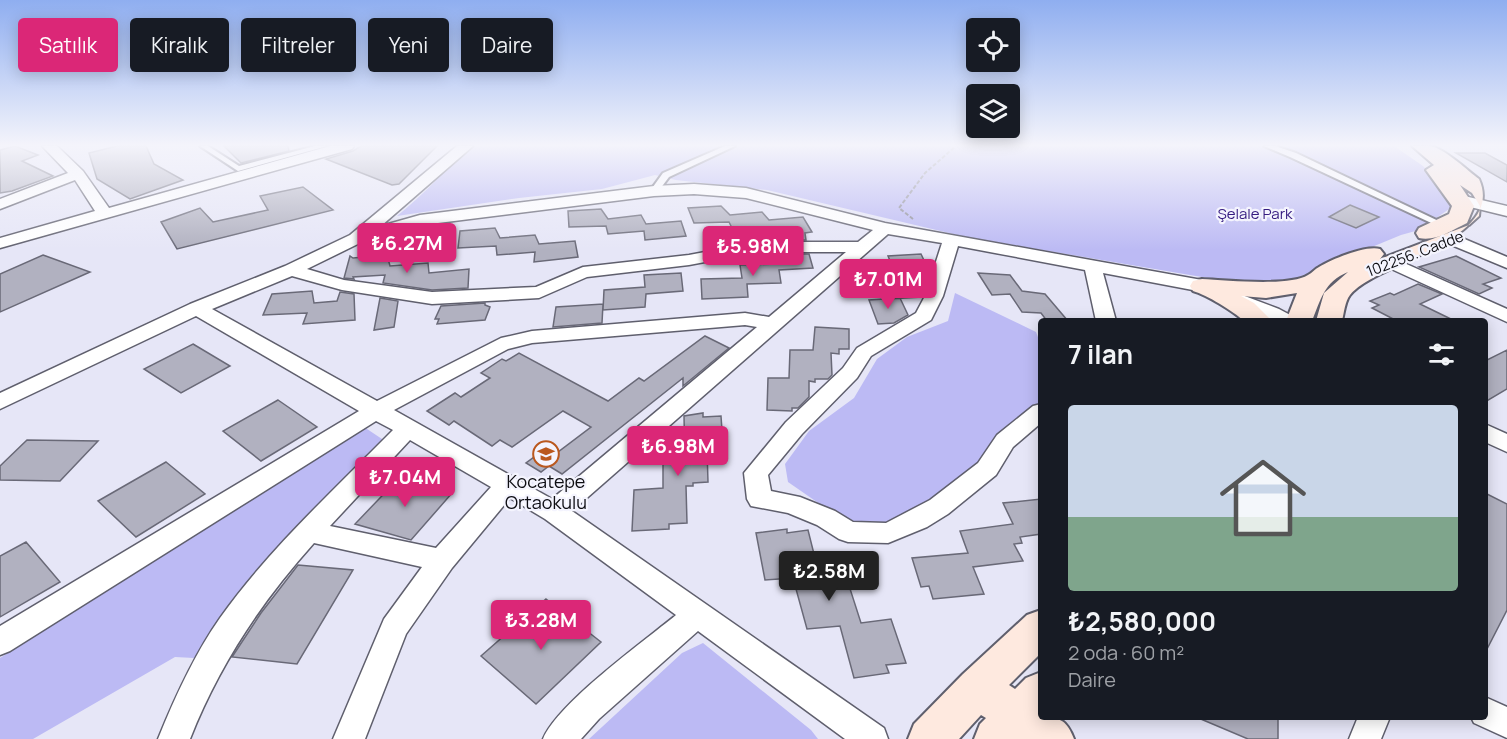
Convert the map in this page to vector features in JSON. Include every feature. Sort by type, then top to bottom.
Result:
[{"type":"street","points":[[0,204],[61,180]]},
{"type":"street","points":[[82,180],[105,214]]},
{"type":"street","points":[[0,243],[224,180]]},
{"type":"street","points":[[356,239],[425,180]]},
{"type":"street","name":"102256. Cadde","points":[[1314,283],[1329,271],[1450,233],[1477,230],[1502,204],[1479,189],[1452,188],[1445,180]]},
{"type":"street","name":"102256. Cadde","points":[[1330,318],[1337,293],[1358,276],[1393,263],[1450,233],[1460,218],[1463,206],[1463,189],[1455,180]]},
{"type":"street","points":[[1,400],[197,308],[291,270],[356,239],[420,220],[654,191],[694,189],[746,193],[885,228],[1093,268],[1202,286],[1266,290],[1314,283],[1300,318]]},
{"type":"street","points":[[1477,230],[1507,223]]},
{"type":"street","points":[[554,512],[885,228]]},
{"type":"street","points":[[1450,233],[1507,263]]},
{"type":"street","points":[[945,240],[934,296],[924,316],[864,352],[850,373],[794,428],[756,473],[760,499],[791,504],[826,518],[848,532],[888,533],[918,520],[939,507],[987,469],[1005,441],[1038,414]]},
{"type":"street","points":[[291,270],[342,285],[432,297],[539,292],[583,272],[689,260],[758,247],[863,247]]},
{"type":"street","points":[[1393,263],[1507,316]]},
{"type":"street","points":[[1093,268],[1105,318]]},
{"type":"street","points":[[1202,286],[1245,308],[1256,318]]},
{"type":"street","points":[[1202,286],[1281,318]]},
{"type":"street","points":[[197,308],[554,512],[872,739]]},
{"type":"street","points":[[0,642],[377,410],[501,344],[532,338],[745,319],[775,324]]},
{"type":"street","points":[[174,739],[191,696],[230,629],[271,575],[407,429]]},
{"type":"street","points":[[1488,434],[1507,444]]},
{"type":"street","points":[[349,739],[394,628],[442,560],[507,485]]},
{"type":"street","points":[[311,532],[442,560]]},
{"type":"street","points":[[559,739],[588,708],[698,614]]},
{"type":"street","points":[[930,739],[1038,630]]},
{"type":"street","points":[[978,688],[1027,721]]},
{"type":"street","points":[[1488,714],[1507,723]]},
{"type":"street","points":[[1365,739],[1373,720]]},
{"type":"lane","points":[[654,191],[662,180]]},
{"type":"lane","points":[[1344,180],[1450,233]]},
{"type":"path","points":[[920,180],[899,208],[945,240]]},
{"type":"green space","points":[[435,180],[634,180],[602,189],[519,198],[397,216]]},
{"type":"green space","name":"Şelale Park","points":[[680,180],[1437,180],[1452,197],[1452,207],[1419,230],[1401,235],[1292,280],[1249,285],[966,237],[767,190]]},
{"type":"green space","points":[[955,293],[1036,332],[1038,337],[1038,407],[1009,424],[983,463],[916,522],[850,525],[788,482],[785,464],[809,431],[854,398],[877,359],[907,337],[948,321]]},
{"type":"green space","points":[[364,427],[391,445],[194,658],[175,657],[33,739],[0,739],[0,658]]},
{"type":"green space","points":[[703,643],[811,730],[818,739],[589,739],[682,653]]},
{"type":"building","points":[[0,180],[41,180],[12,191],[0,193]]},
{"type":"building","points":[[99,180],[182,180],[130,199]]},
{"type":"building","points":[[381,180],[403,180],[399,184],[392,185]]},
{"type":"building","points":[[303,187],[333,210],[177,249],[161,222],[200,208],[213,222],[268,210],[260,196]]},
{"type":"building","points":[[1350,205],[1379,217],[1356,228],[1329,217]]},
{"type":"building","points":[[721,206],[730,215],[762,212],[769,220],[803,217],[812,232],[805,233],[806,240],[773,240],[769,227],[733,230],[729,222],[694,223],[688,208]]},
{"type":"building","points":[[601,209],[608,219],[641,215],[646,224],[681,221],[686,236],[645,240],[644,231],[608,234],[606,226],[569,227],[568,211]]},
{"type":"building","points":[[495,228],[500,238],[535,235],[539,244],[575,241],[578,257],[534,262],[535,252],[497,255],[496,246],[458,248],[460,231]]},
{"type":"building","points":[[775,254],[809,254],[813,268],[779,270],[781,283],[747,284],[748,297],[702,299],[701,279],[742,278],[740,265],[777,264]]},
{"type":"building","points":[[921,254],[929,271],[916,272],[925,290],[922,297],[888,299],[879,276],[896,275],[888,256]]},
{"type":"building","points":[[43,255],[90,272],[0,312],[0,274]]},
{"type":"building","points":[[387,255],[390,266],[428,263],[429,273],[469,269],[468,288],[432,290],[383,283],[385,275],[344,278],[350,256],[353,258]]},
{"type":"building","points":[[1456,256],[1501,278],[1483,284],[1492,288],[1479,294],[1419,267]]},
{"type":"building","points":[[681,273],[683,291],[646,294],[645,307],[603,310],[604,290],[645,287],[644,275]]},
{"type":"building","points":[[978,273],[1010,275],[1022,291],[1045,294],[1065,318],[1045,318],[1041,313],[1022,312],[1010,294],[992,295]]},
{"type":"building","points":[[1418,284],[1442,294],[1420,304],[1449,318],[1391,318],[1372,308],[1379,305],[1370,301],[1390,293],[1394,295]]},
{"type":"building","points":[[312,291],[314,303],[337,301],[340,292],[354,294],[355,320],[303,324],[307,313],[263,315],[272,294]]},
{"type":"building","points":[[380,298],[398,301],[394,327],[374,330]]},
{"type":"building","points":[[900,298],[908,315],[894,323],[878,324],[869,300]]},
{"type":"building","points":[[485,303],[490,307],[485,320],[437,324],[439,319],[435,319],[441,306]]},
{"type":"building","points":[[603,304],[602,323],[553,327],[556,307]]},
{"type":"building","points":[[815,327],[849,329],[849,349],[839,349],[839,354],[831,353],[832,375],[828,379],[809,381],[809,397],[798,408],[792,408],[792,411],[767,410],[768,378],[789,378],[790,350],[813,350]]},
{"type":"building","points":[[705,336],[729,348],[683,386],[683,378],[562,474],[549,466],[541,472],[526,463],[541,452],[550,458],[591,427],[563,411],[512,447],[500,440],[492,446],[454,421],[449,425],[427,411],[455,393],[461,397],[490,378],[481,373],[502,359],[506,361],[519,353],[608,401],[639,378],[644,381]]},
{"type":"building","points":[[193,344],[230,366],[181,393],[144,369]]},
{"type":"building","points":[[1507,350],[1507,389],[1488,400],[1488,360]]},
{"type":"building","points":[[278,400],[317,427],[261,461],[223,431]]},
{"type":"building","points":[[703,413],[703,417],[721,416],[723,445],[707,449],[708,482],[686,486],[687,523],[669,524],[669,529],[632,531],[634,490],[663,488],[663,464],[685,463],[684,416]]},
{"type":"building","points":[[27,440],[98,441],[60,481],[0,480],[0,466]]},
{"type":"building","points":[[166,462],[205,494],[136,537],[98,501]]},
{"type":"building","points":[[401,476],[453,492],[411,540],[355,524]]},
{"type":"building","points":[[1488,494],[1507,504],[1507,610],[1488,647]]},
{"type":"building","points":[[1038,499],[1038,534],[1020,537],[1022,543],[1014,544],[1023,561],[973,567],[984,594],[933,599],[929,586],[921,587],[912,558],[968,553],[960,531],[1013,524],[1003,503]]},
{"type":"building","points":[[787,529],[787,533],[808,530],[819,574],[844,570],[861,623],[891,619],[906,663],[886,665],[889,673],[854,678],[840,626],[807,629],[793,578],[765,580],[756,533]]},
{"type":"building","points":[[26,542],[60,582],[0,617],[0,556]]},
{"type":"building","points":[[298,565],[353,570],[297,664],[232,657],[261,613]]},
{"type":"building","points":[[546,599],[601,642],[536,704],[481,656]]},
{"type":"building","points":[[1203,720],[1278,720],[1278,739],[1248,739]]},
{"type":"place","name":"Kocatepe Ortaokulu","points":[[546,454]]}]
